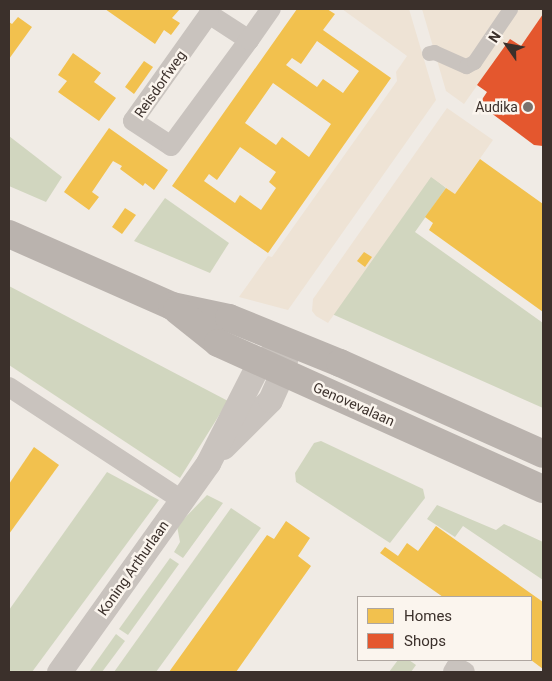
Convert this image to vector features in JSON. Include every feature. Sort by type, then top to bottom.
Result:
[{"type":"main road","name":"Genovevalaan","points":[[9,234],[172,306],[229,318],[289,342],[543,454]]},
{"type":"main road","name":"Genovevalaan","points":[[172,306],[218,343],[543,489]]},
{"type":"street","name":"Reisdorfweg","points":[[250,40],[210,14],[133,121],[171,146],[250,40],[271,9]]},
{"type":"street","points":[[429,53],[434,52],[466,66],[474,62],[510,9]]},
{"type":"street","name":"Koning Arthurlaan","points":[[58,672],[208,463],[270,400],[271,368],[289,342]]},
{"type":"street","points":[[9,387],[182,500]]},
{"type":"street","points":[[453,672],[456,667],[464,672]]},
{"type":"green space","points":[[9,136],[62,177],[46,202],[9,186]]},
{"type":"green space","points":[[431,176],[446,188],[415,232],[543,323],[543,408],[332,314]]},
{"type":"green space","points":[[165,198],[229,243],[210,273],[134,241]]},
{"type":"green space","points":[[9,286],[228,401],[180,478],[9,365]]},
{"type":"green space","points":[[321,441],[423,489],[425,498],[390,543],[296,482],[295,473],[314,443]]},
{"type":"green space","points":[[107,472],[159,500],[32,672],[9,672],[9,610]]},
{"type":"green space","points":[[207,495],[223,503],[183,558],[174,552],[180,542],[177,526]]},
{"type":"green space","points":[[437,505],[496,530],[504,524],[543,542],[543,580],[463,526],[455,537],[427,519]]},
{"type":"green space","points":[[231,508],[261,528],[156,672],[114,672]]},
{"type":"green space","points":[[170,558],[179,564],[128,635],[119,629]]},
{"type":"green space","points":[[116,634],[125,641],[102,672],[89,672]]},
{"type":"green space","points":[[397,661],[410,661],[416,665],[411,672],[389,672]]},
{"type":"shaded area","points":[[342,9],[409,9],[436,100],[288,310],[239,297],[268,256],[272,257],[397,81],[396,72],[407,56]]},
{"type":"shaded area","points":[[422,9],[543,9],[543,14],[521,46],[510,39],[464,104],[446,91]]},
{"type":"shaded area","points":[[447,108],[493,140],[455,194],[431,177],[328,323],[316,316],[312,311],[313,299]]},
{"type":"building: Homes","points":[[105,9],[180,9],[172,18],[180,23],[171,35],[164,30],[155,44]]},
{"type":"building: Homes","points":[[297,9],[327,9],[335,14],[323,30],[391,78],[268,253],[172,186]],"holes":[[[317,41],[359,71],[343,93],[323,79],[317,87],[286,65],[292,58],[301,64]],[[273,83],[331,124],[309,157],[282,137],[276,145],[245,123]],[[240,147],[276,172],[269,182],[276,188],[261,210],[240,195],[235,203],[204,181],[209,174],[217,180]]]},
{"type":"building: Homes","points":[[18,17],[32,27],[9,59],[9,22],[12,24]]},
{"type":"building: Homes","points":[[73,53],[101,73],[94,82],[116,98],[99,121],[58,92],[67,81],[58,75]]},
{"type":"building: Homes","points":[[144,61],[153,67],[134,94],[125,87]]},
{"type":"building: Homes","points":[[109,128],[168,170],[154,190],[145,183],[143,186],[120,169],[122,166],[113,161],[92,192],[99,197],[89,210],[64,192]]},
{"type":"building: Homes","points":[[480,159],[543,204],[543,312],[429,230],[433,223],[425,217],[446,188],[455,194]]},
{"type":"building: Homes","points":[[125,208],[136,215],[122,234],[112,227]]},
{"type":"building: Homes","points":[[364,252],[372,257],[365,267],[357,261]]},
{"type":"building: Homes","points":[[34,447],[59,465],[9,534],[9,484]]},
{"type":"building: Homes","points":[[286,521],[310,538],[298,556],[311,566],[236,672],[169,672],[267,535],[274,539]]},
{"type":"building: Homes","points":[[436,526],[543,602],[543,669],[532,661],[532,596],[442,596],[380,553],[385,547],[398,556],[407,543],[418,551]]},
{"type":"building: Shops","points":[[543,14],[543,146],[534,145],[479,104],[487,92],[477,85],[510,39],[521,46]]},
{"type":"place","name":"Audika","points":[[528,107]]}]
